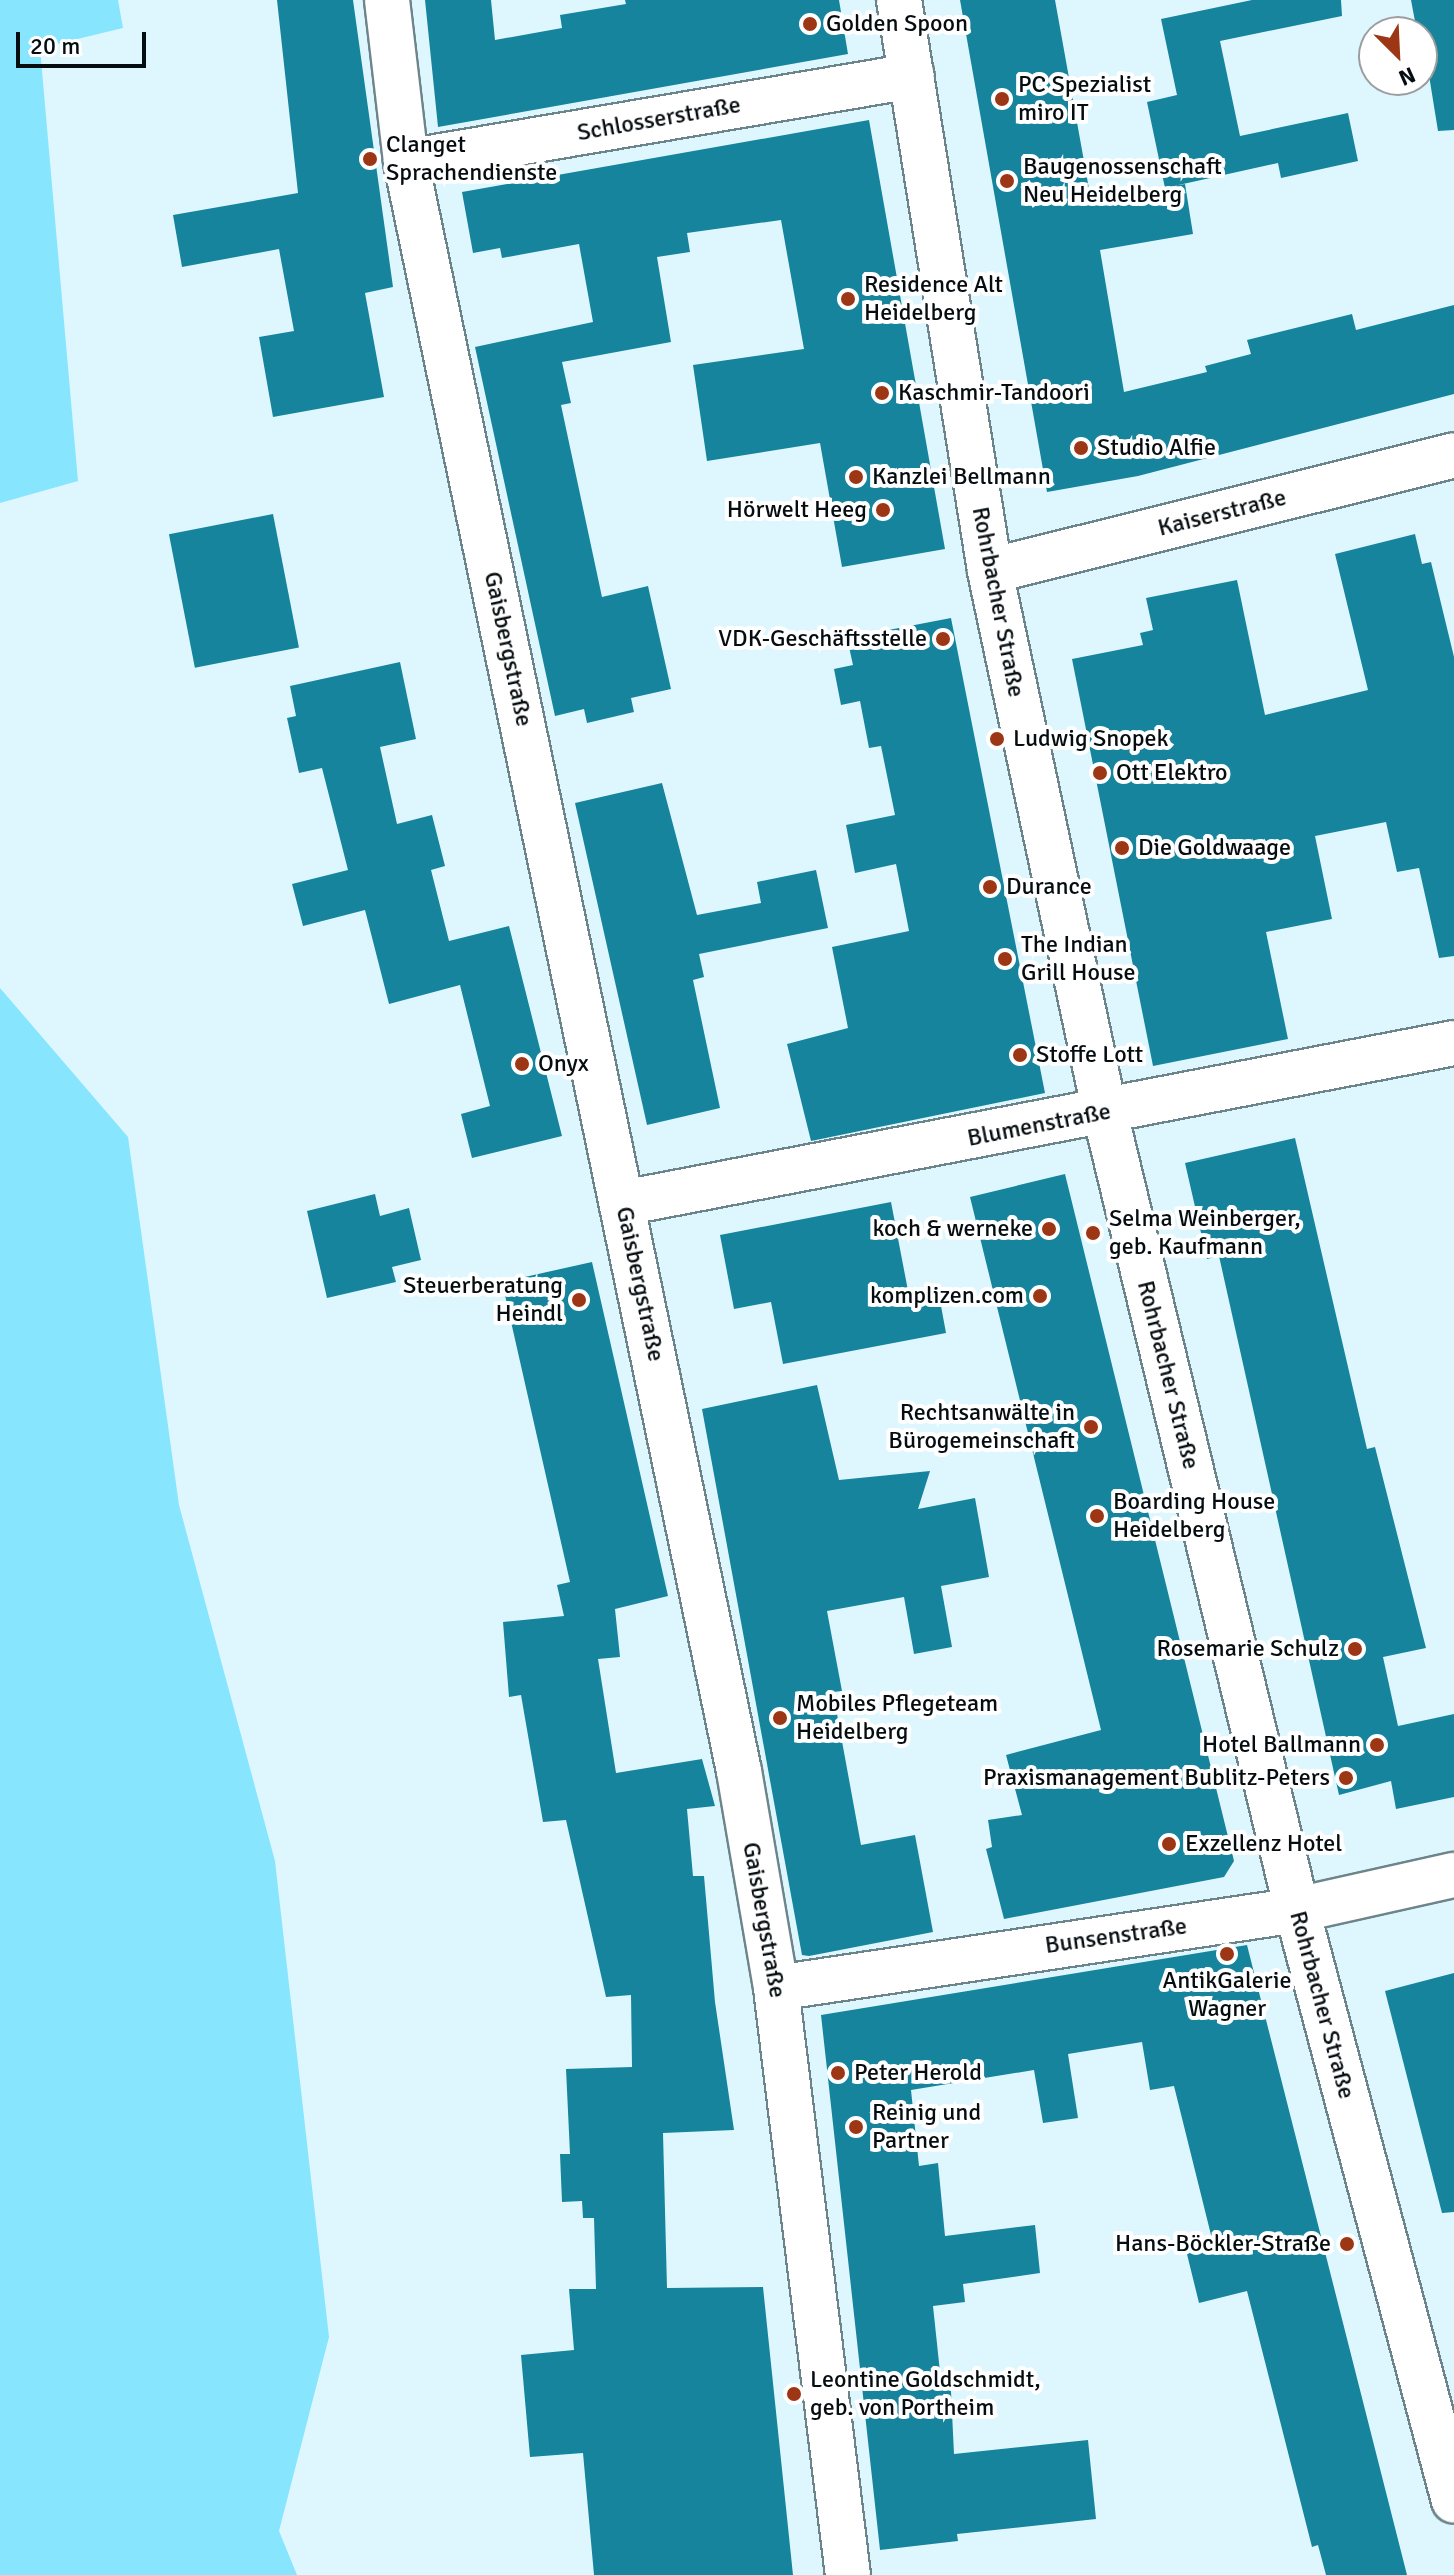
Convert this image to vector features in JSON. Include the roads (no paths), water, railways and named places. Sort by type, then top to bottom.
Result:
[{"type":"street","name":"Gaisbergstraße","points":[[387,0],[406,162],[739,1771],[776,1988],[848,2575]]},
{"type":"street","name":"Rohrbacher Straße","points":[[899,0],[990,571],[1105,1113],[1297,1910],[1454,2501]]},
{"type":"street","name":"Schlosserstraße","points":[[406,162],[912,76]]},
{"type":"street","name":"Kaiserstraße","points":[[990,571],[1454,455]]},
{"type":"street","name":"Blumenstraße","points":[[623,1203],[1105,1113],[1454,1043]]},
{"type":"street","name":"Bunsenstraße","points":[[776,1988],[1297,1910],[1454,1875]]},
{"type":"place","name":"Golden Spoon","points":[[810,24]]},
{"type":"place","name":"PC Spezialist miro IT","points":[[1002,99]]},
{"type":"place","name":"Clanget Sprachendienste","points":[[370,159]]},
{"type":"place","name":"Baugenossenschaft Neu Heidelberg","points":[[1007,181]]},
{"type":"place","name":"Residence Alt Heidelberg","points":[[848,299]]},
{"type":"place","name":"Kaschmir-Tandoori","points":[[882,393]]},
{"type":"place","name":"Studio Alfie","points":[[1081,448]]},
{"type":"place","name":"Kanzlei Bellmann","points":[[856,477]]},
{"type":"place","name":"Hörwelt Heeg","points":[[883,510]]},
{"type":"place","name":"VDK-Geschäftsstelle","points":[[943,639]]},
{"type":"place","name":"Ludwig Snopek","points":[[997,739]]},
{"type":"place","name":"Ott Elektro","points":[[1100,773]]},
{"type":"place","name":"Die Goldwaage","points":[[1122,848]]},
{"type":"place","name":"Durance","points":[[990,887]]},
{"type":"place","name":"The Indian Grill House","points":[[1005,959]]},
{"type":"place","name":"Stoffe Lott","points":[[1020,1055]]},
{"type":"place","name":"Onyx","points":[[522,1064]]},
{"type":"place","name":"koch & werneke","points":[[1049,1229]]},
{"type":"place","name":"Selma Weinberger, geb. Kaufmann","points":[[1093,1233]]},
{"type":"place","name":"komplizen.com","points":[[1040,1296]]},
{"type":"place","name":"Steuerberatung Heindl","points":[[579,1300]]},
{"type":"place","name":"Rechtsanwälte in Bürogemeinschaft","points":[[1091,1427]]},
{"type":"place","name":"Boarding House Heidelberg","points":[[1097,1516]]},
{"type":"place","name":"Rosemarie Schulz","points":[[1355,1649]]},
{"type":"place","name":"Mobiles Pflegeteam Heidelberg","points":[[780,1718]]},
{"type":"place","name":"Hotel Ballmann","points":[[1377,1745]]},
{"type":"place","name":"Praxismanagement Bublitz-Peters","points":[[1346,1778]]},
{"type":"place","name":"Exzellenz Hotel","points":[[1169,1844]]},
{"type":"place","name":"AntikGalerie Wagner","points":[[1227,1954]]},
{"type":"place","name":"Peter Herold","points":[[838,2073]]},
{"type":"place","name":"Reinig und Partner","points":[[856,2127]]},
{"type":"place","name":"Hans-Böckler-Straße","points":[[1347,2244]]},
{"type":"place","name":"Leontine Goldschmidt, geb. von Portheim","points":[[794,2394]]}]
